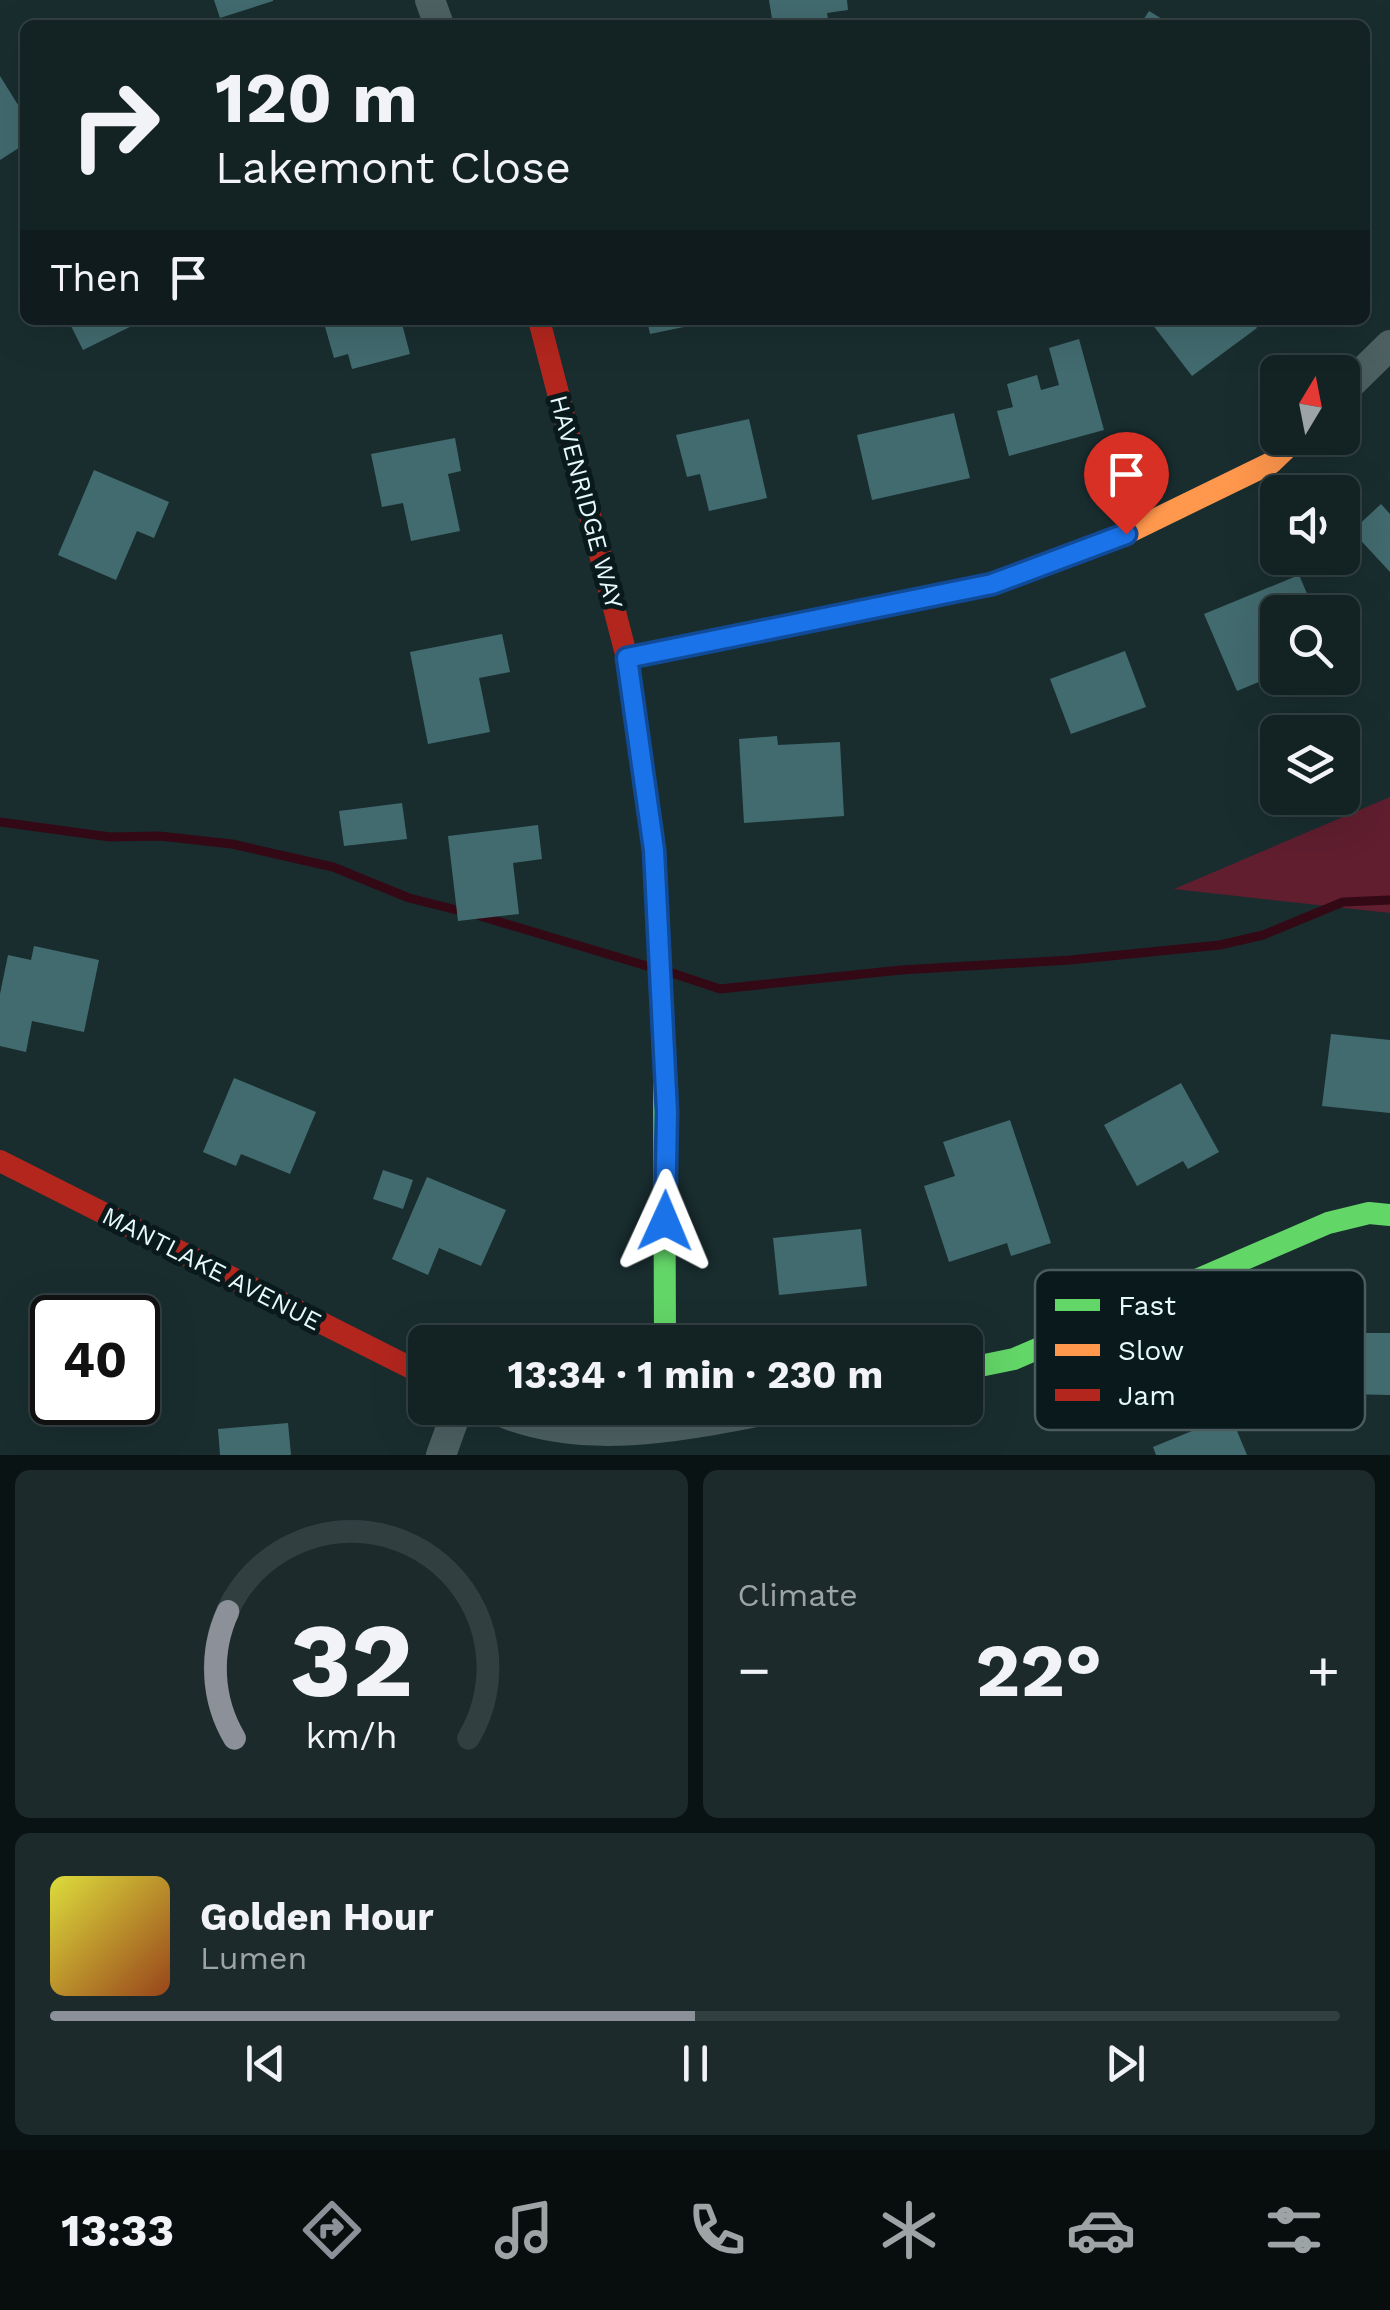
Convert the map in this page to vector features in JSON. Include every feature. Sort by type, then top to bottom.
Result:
[{"type":"street","name":"HAVENRIDGE WAY","points":[[540,325],[627,658],[654,850],[667,1112],[665,1325]]},
{"type":"street","points":[[1360,374],[1390,345]]},
{"type":"street","points":[[627,658],[992,584],[1126,534],[1271,463],[1279,455]]},
{"type":"street","name":"MANTLAKE AVENUE","points":[[0,1160],[408,1365]]},
{"type":"street","points":[[1219,1270],[1328,1223],[1369,1213],[1390,1215]]},
{"type":"street","points":[[983,1365],[1035,1350]]},
{"type":"street","points":[[441,1455],[452,1425]]},
{"type":"street","points":[[543,1425],[597,1433],[632,1425]]},
{"type":"shaded area","points":[[1390,797],[1390,913],[1174,889],[1348,815],[1360,815],[1360,810]]},
{"type":"building","points":[[214,0],[273,0],[273,1],[220,18]]},
{"type":"building","points":[[769,0],[847,0],[848,10],[827,13],[828,20],[772,20]]},
{"type":"building","points":[[1149,11],[1164,20],[1143,20]]},
{"type":"building","points":[[0,76],[20,108],[20,147],[0,160]]},
{"type":"building","points":[[70,325],[134,325],[83,350]]},
{"type":"building","points":[[324,325],[402,325],[410,354],[352,369],[348,354],[334,358]]},
{"type":"building","points":[[648,325],[694,325],[650,334]]},
{"type":"building","points":[[1153,325],[1255,325],[1257,328],[1192,376]]},
{"type":"building","points":[[1079,339],[1104,430],[1009,456],[997,411],[1013,407],[1007,384],[1037,375],[1041,390],[1059,385],[1049,348]]},
{"type":"building","points":[[954,413],[970,478],[872,500],[857,435]]},
{"type":"building","points":[[749,419],[767,498],[709,511],[700,474],[687,477],[676,435]]},
{"type":"building","points":[[455,438],[461,471],[448,474],[460,531],[411,541],[403,503],[382,507],[371,454]]},
{"type":"building","points":[[94,470],[169,502],[154,538],[137,531],[116,580],[58,555]]},
{"type":"building","points":[[1381,504],[1390,514],[1390,572],[1360,540],[1360,524]]},
{"type":"building","points":[[1299,575],[1308,595],[1260,595],[1260,681],[1237,691],[1204,614]]},
{"type":"building","points":[[502,634],[510,672],[479,678],[490,732],[428,744],[410,652]]},
{"type":"building","points":[[1125,651],[1146,707],[1071,734],[1050,679]]},
{"type":"building","points":[[777,736],[778,745],[840,742],[844,816],[744,823],[739,739]]},
{"type":"building","points":[[402,803],[407,839],[344,846],[339,811]]},
{"type":"building","points":[[538,825],[542,859],[513,863],[519,914],[458,921],[448,836]]},
{"type":"building","points":[[34,946],[99,960],[84,1032],[32,1021],[26,1052],[0,1046],[0,994],[8,955],[31,960]]},
{"type":"building","points":[[1331,1034],[1390,1040],[1390,1113],[1322,1106]]},
{"type":"building","points":[[234,1078],[316,1112],[290,1174],[241,1154],[236,1166],[203,1152]]},
{"type":"building","points":[[1181,1083],[1219,1152],[1188,1169],[1183,1161],[1137,1186],[1104,1125]]},
{"type":"building","points":[[1010,1120],[1051,1243],[1011,1256],[1007,1243],[949,1262],[924,1186],[955,1176],[943,1142]]},
{"type":"building","points":[[383,1170],[413,1180],[403,1209],[373,1199]]},
{"type":"building","points":[[427,1177],[506,1210],[481,1266],[439,1248],[428,1275],[392,1259]]},
{"type":"building","points":[[861,1229],[867,1286],[779,1295],[773,1238]]},
{"type":"building","points":[[1365,1333],[1390,1333],[1390,1395],[1365,1394]]},
{"type":"building","points":[[288,1423],[291,1455],[220,1455],[218,1429]]},
{"type":"building","points":[[1237,1430],[1247,1455],[1156,1455],[1153,1447],[1192,1431]]},
{"type":"waterway","points":[[0,822],[110,837],[159,836],[232,844],[333,867],[409,898],[465,912]]},
{"type":"waterway","points":[[672,973],[720,989],[901,970],[1070,960],[1220,945],[1263,935],[1343,902],[1390,900]]},
{"type":"waterway","points":[[480,916],[647,966]]},
{"type":"traffic: fast","points":[[664,1052],[665,1325]]},
{"type":"traffic: fast","points":[[1219,1270],[1328,1223],[1369,1213],[1390,1215]]},
{"type":"traffic: fast","points":[[983,1365],[1035,1350]]},
{"type":"traffic: slow","points":[[1121,536],[1271,463],[1279,455]]},
{"type":"traffic: jam","points":[[540,325],[627,658],[655,850],[664,1052]]},
{"type":"traffic: jam","points":[[627,658],[992,584],[1121,536]]},
{"type":"traffic: jam","points":[[0,1161],[408,1366]]},
{"type":"route","points":[[665,1221],[667,1112],[654,850],[627,658],[842,610],[992,584],[1126,534]]}]
